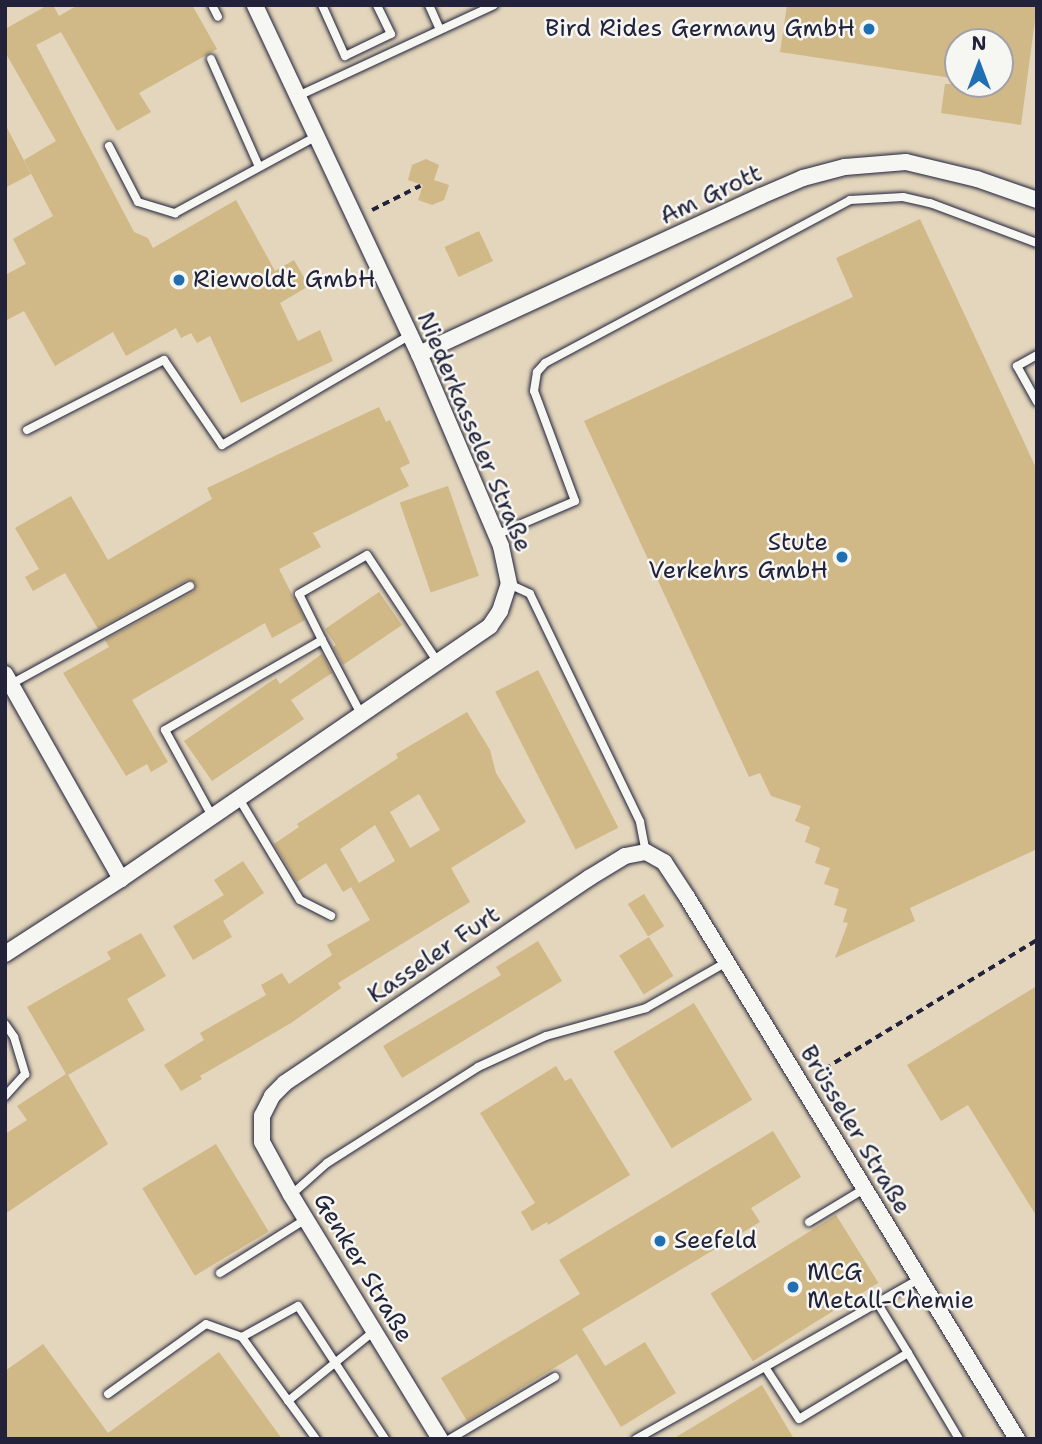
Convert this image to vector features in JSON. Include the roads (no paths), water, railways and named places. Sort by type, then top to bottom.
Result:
[{"type":"street","name":"Niederkasseler Straße","points":[[5,954],[121,879],[360,712],[489,626],[500,611],[509,584],[507,565],[496,535],[411,335],[255,5]]},
{"type":"street","name":"Am Grott","points":[[419,354],[761,196],[827,172],[855,166],[906,162],[976,179],[1037,200]]},
{"type":"street","points":[[8,679],[121,879]]},
{"type":"street","name":"Brüsseler Straße","points":[[646,852],[664,862],[1017,1439]]},
{"type":"street","name":"Kasseler Furt","points":[[262,1116],[272,1096],[296,1076],[589,878],[625,856],[646,852]]},
{"type":"street","name":"Genker Straße","points":[[262,1116],[262,1142],[291,1195],[440,1439]]},
{"type":"lane","points":[[212,5],[218,17]]},
{"type":"lane","points":[[322,5],[345,56],[391,34],[377,5]]},
{"type":"lane","points":[[429,5],[440,30]]},
{"type":"lane","points":[[298,96],[494,5]]},
{"type":"lane","points":[[211,59],[259,167]]},
{"type":"lane","points":[[109,146],[138,202],[175,213],[317,136]]},
{"type":"lane","points":[[496,535],[575,501],[534,391],[537,372],[545,363],[850,200],[903,197],[930,203],[1037,243]]},
{"type":"lane","points":[[27,430],[164,360],[222,445],[411,335]]},
{"type":"lane","points":[[1037,355],[1017,366],[1037,402]]},
{"type":"lane","points":[[360,712],[299,594],[367,555],[437,661]]},
{"type":"lane","points":[[509,584],[530,594],[551,635],[640,822],[646,852]]},
{"type":"lane","points":[[8,679],[190,586]]},
{"type":"lane","points":[[212,816],[165,730],[321,640]]},
{"type":"lane","points":[[238,797],[300,900],[331,916]]},
{"type":"lane","points":[[291,1195],[327,1163],[478,1067],[545,1036],[646,1008],[725,963]]},
{"type":"lane","points":[[5,1024],[14,1037],[25,1074],[5,1096]]},
{"type":"lane","points":[[809,1222],[864,1189]]},
{"type":"lane","points":[[220,1273],[306,1219]]},
{"type":"lane","points":[[636,1439],[919,1279]]},
{"type":"lane","points":[[878,1304],[959,1439]]},
{"type":"lane","points":[[242,1337],[298,1306],[385,1439]]},
{"type":"lane","points":[[108,1394],[206,1324],[242,1337],[316,1439]]},
{"type":"lane","points":[[288,1401],[374,1331]]},
{"type":"lane","points":[[765,1367],[799,1419],[908,1353]]},
{"type":"lane","points":[[450,1439],[555,1377]]},
{"type":"place","name":"Bird Rides Germany GmbH","points":[[869,29]]},
{"type":"place","name":"Riewoldt GmbH","points":[[179,280]]},
{"type":"place","name":"Stute Verkehrs GmbH","points":[[842,557]]},
{"type":"place","name":"Seefeld","points":[[660,1241]]},
{"type":"place","name":"MCG Metall-Chemie","points":[[793,1287]]}]
